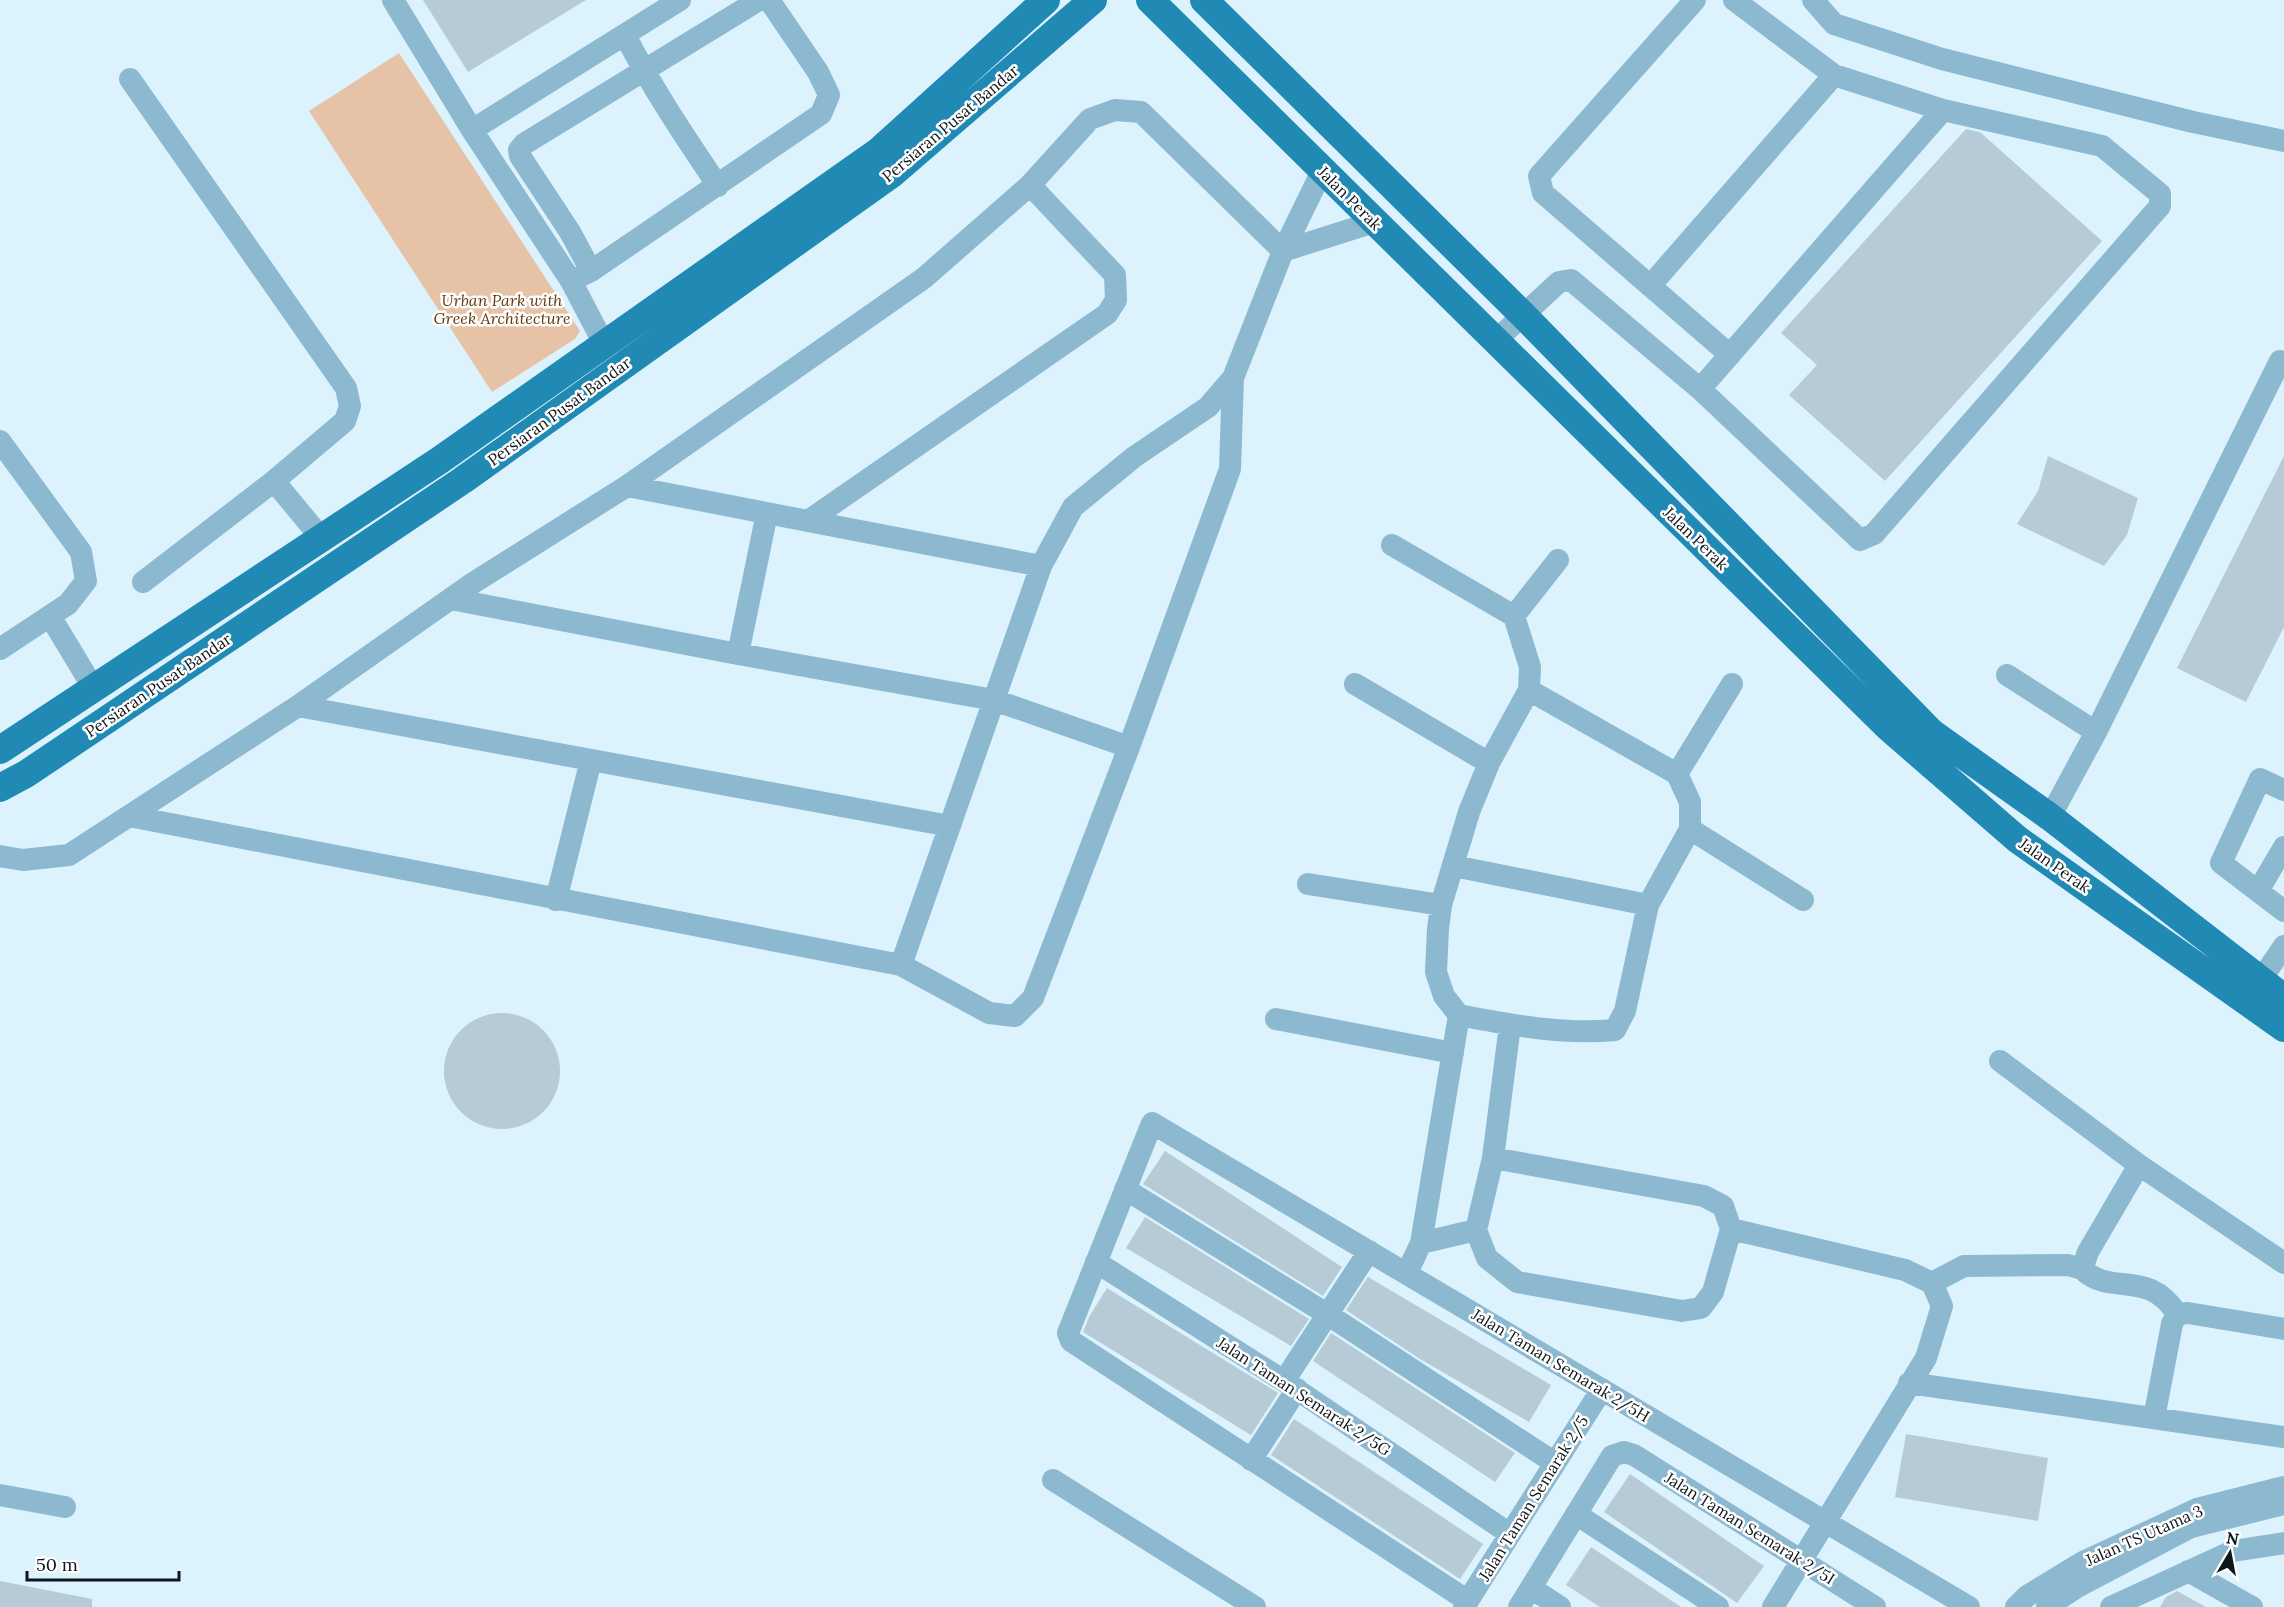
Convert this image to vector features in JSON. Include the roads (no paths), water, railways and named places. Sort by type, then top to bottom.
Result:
[{"type":"main road","name":"Persiaran Pusat Bandar","points":[[0,750],[322,540],[879,151],[1046,0]]},
{"type":"main road","name":"Persiaran Pusat Bandar","points":[[0,788],[26,774],[463,480],[893,173],[1093,0]]},
{"type":"main road","name":"Jalan Perak","points":[[1150,0],[1494,341],[1897,735],[2017,839],[2284,1028]]},
{"type":"main road","name":"Jalan Perak","points":[[1204,0],[1523,315],[1932,733],[2050,817],[2284,998]]},
{"type":"main road","points":[[1383,231],[1378,191],[1385,178]]},
{"type":"street","points":[[393,0],[472,130],[571,281],[604,344]]},
{"type":"street","points":[[472,130],[680,0]]},
{"type":"street","points":[[591,271],[570,232],[520,156],[519,150],[524,144],[759,0]]},
{"type":"street","points":[[571,281],[591,271],[718,186],[820,114],[829,95],[818,72],[769,0]]},
{"type":"street","points":[[1695,0],[1539,176],[1543,192],[1730,355]]},
{"type":"street","points":[[1494,341],[1559,282],[1571,280],[1700,389],[1860,540],[1874,534],[2160,206],[2160,194],[2102,146],[1943,110],[1834,75],[1734,0]]},
{"type":"street","points":[[1813,0],[1834,24],[1942,59],[2193,122],[2284,141]]},
{"type":"street","points":[[625,35],[643,70],[718,186]]},
{"type":"street","points":[[1650,286],[1834,75]]},
{"type":"street","points":[[130,79],[346,388],[350,406],[345,420],[274,481],[142,582]]},
{"type":"street","points":[[0,856],[23,860],[69,855],[298,706],[451,599],[627,486],[924,278],[1030,185],[1090,119],[1115,110],[1141,112],[1283,251]]},
{"type":"street","points":[[1700,389],[1943,110]]},
{"type":"street","points":[[902,965],[1041,566],[1073,507],[1134,457],[1208,407],[1233,378],[1283,251],[1322,171]]},
{"type":"street","points":[[808,521],[1107,314],[1116,300],[1115,275],[1030,185]]},
{"type":"street","points":[[1283,251],[1383,231]]},
{"type":"street","points":[[2050,817],[2096,732],[2280,360]]},
{"type":"street","points":[[129,816],[555,900],[902,965],[989,1013],[1015,1016],[1034,998],[1129,747],[1230,469],[1233,378]]},
{"type":"street","points":[[0,441],[81,552],[86,580],[68,604],[0,649]]},
{"type":"street","points":[[274,481],[322,540]]},
{"type":"street","points":[[627,486],[1041,566]]},
{"type":"street","points":[[738,654],[767,513]]},
{"type":"street","points":[[1392,545],[1514,616],[1530,667],[1529,690],[1490,763],[1469,812],[1441,905],[1437,972],[1444,996],[1459,1015],[1510,1025],[1596,1032],[1615,1030],[1625,1011],[1648,905],[1690,829],[1690,802],[1677,774],[1529,690]]},
{"type":"street","points":[[1514,616],[1558,560]]},
{"type":"street","points":[[451,599],[994,700],[1129,747]]},
{"type":"street","points":[[50,616],[94,689]]},
{"type":"street","points":[[2007,675],[2096,732]]},
{"type":"street","points":[[1355,684],[1490,763]]},
{"type":"street","points":[[1677,774],[1732,684]]},
{"type":"street","points":[[298,706],[950,826]]},
{"type":"street","points":[[555,900],[591,760]]},
{"type":"street","points":[[2284,790],[2260,778],[2221,863],[2284,911]]},
{"type":"street","points":[[1690,829],[1803,900]]},
{"type":"street","points":[[2258,891],[2284,847]]},
{"type":"street","points":[[1454,866],[1648,905]]},
{"type":"street","points":[[1308,885],[1441,905]]},
{"type":"street","points":[[2260,981],[2284,946]]},
{"type":"street","points":[[1407,1273],[1421,1243],[1459,1015]]},
{"type":"street","points":[[1276,1019],[1453,1053]]},
{"type":"street","points":[[1493,1158],[1704,1196],[1723,1206],[1731,1229],[1713,1292],[1701,1308],[1682,1311],[1517,1282],[1487,1258],[1476,1230],[1493,1158],[1510,1025]]},
{"type":"street","points":[[2000,1061],[2139,1165],[2284,1263]]},
{"type":"street","name":"Jalan Taman Semarak 2/5H","points":[[1125,1189],[1152,1123],[1969,1607]]},
{"type":"street","points":[[2082,1269],[2088,1252],[2139,1165]]},
{"type":"street","points":[[1466,1604],[1071,1341],[1068,1334],[1125,1189],[1327,1314],[1555,1462]]},
{"type":"street","points":[[1731,1229],[1905,1270],[1932,1283],[1942,1306],[1926,1358],[1773,1607]]},
{"type":"street","points":[[1421,1243],[1476,1230]]},
{"type":"street","points":[[1251,1460],[1327,1314],[1369,1251]]},
{"type":"street","name":"Jalan Taman Semarak 2/5G","points":[[1096,1262],[1291,1385],[1510,1534]]},
{"type":"street","points":[[1932,1283],[1964,1266],[2068,1265],[2082,1269],[2099,1279],[2158,1292],[2171,1304],[2177,1314]]},
{"type":"street","points":[[2177,1314],[2188,1312],[2284,1329]]},
{"type":"street","points":[[2154,1418],[2172,1324],[2177,1314]]},
{"type":"street","points":[[1909,1383],[2284,1437]]},
{"type":"street","name":"Jalan Taman Semarak 2/5","points":[[1466,1604],[1602,1389]]},
{"type":"street","name":"Jalan Taman Semarak 2/5I","points":[[1576,1514],[1612,1456],[1624,1452],[1634,1455],[1875,1607]]},
{"type":"street","points":[[1053,1480],[1255,1607]]},
{"type":"street","name":"Jalan TS Utama 3","points":[[2016,1607],[2027,1596],[2083,1562],[2197,1509],[2284,1487]]},
{"type":"street","points":[[0,1495],[65,1507]]},
{"type":"street","name":"Jalan TS Utama 3","points":[[2047,1607],[2077,1587],[2191,1527],[2284,1504]]},
{"type":"street","points":[[1560,1607],[1525,1598],[1576,1514],[1718,1607]]},
{"type":"street","points":[[2110,1607],[2233,1551],[2284,1543]]},
{"type":"street","points":[[2188,1571],[2252,1607]]},
{"type":"park label","name":"Urban Park with Greek Architecture","points":[[502,309]]}]
